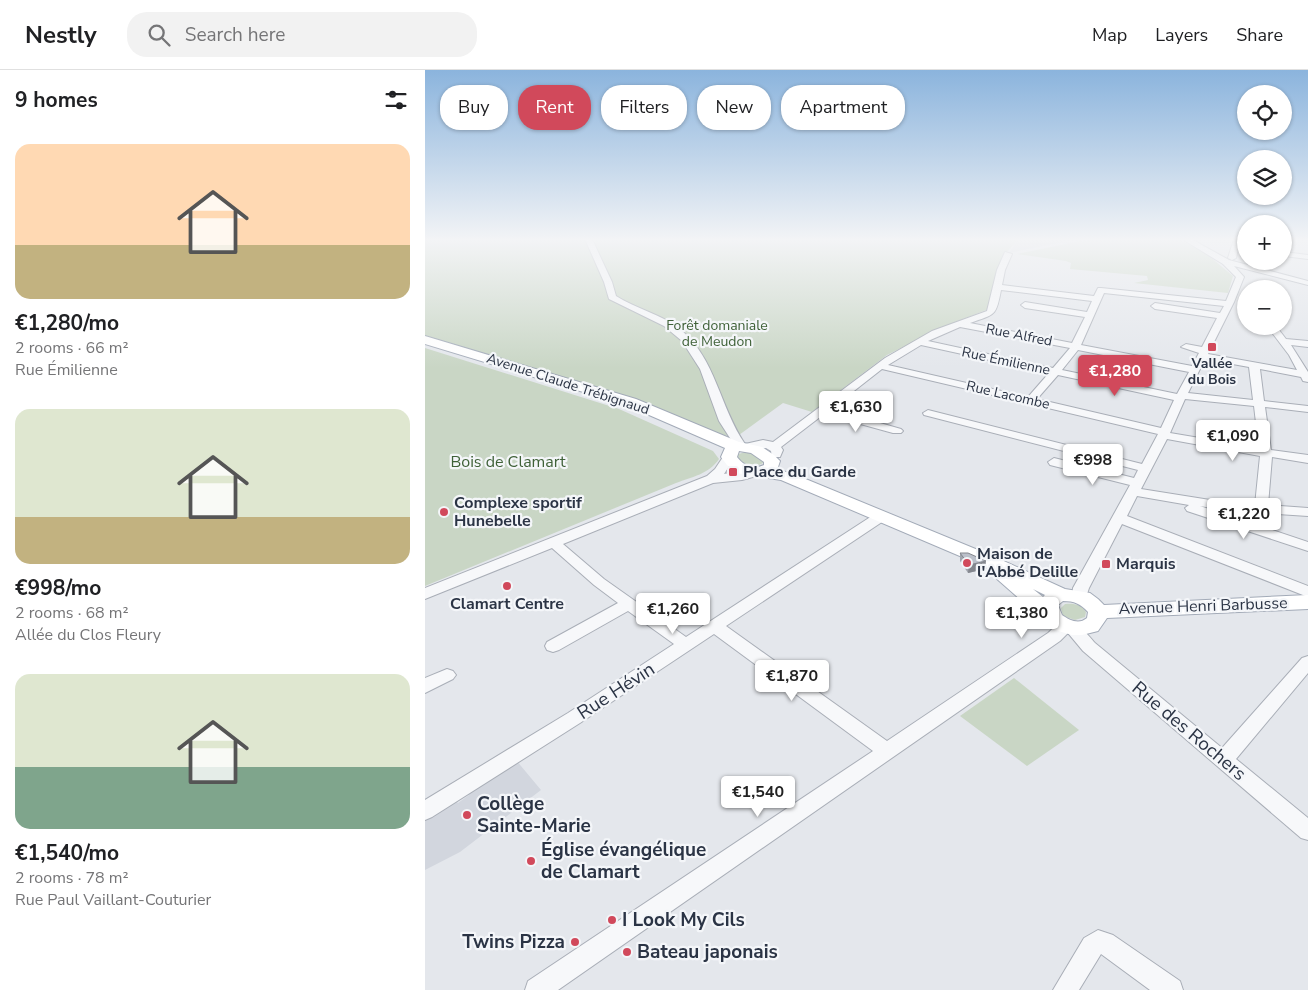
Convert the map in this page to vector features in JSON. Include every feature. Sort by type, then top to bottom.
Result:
[{"type":"main road","name":"Avenue Claude Trébignaud","points":[[425,340],[631,402],[737,450]]},
{"type":"main road","name":"Avenue Claude Trébignaud","points":[[425,344],[623,406],[719,447],[737,450]]},
{"type":"main road","points":[[767,463],[740,469],[732,464],[737,450],[762,452],[767,463],[785,476],[880,517],[1092,603],[1098,612],[1097,621],[1093,625],[1069,627],[1054,620],[1048,612],[988,561]]},
{"type":"main road","points":[[1048,612],[1050,601],[1071,596]]},
{"type":"main road","name":"Avenue Henri Barbusse","points":[[1098,612],[1308,602]]},
{"type":"street","points":[[608,282],[612,297],[625,306],[667,324],[683,335],[698,356],[732,434],[737,450],[711,479]]},
{"type":"street","points":[[428,593],[711,479],[746,476],[767,463],[823,410],[880,366],[935,333],[991,312],[999,282]]},
{"type":"street","points":[[1071,596],[1081,588],[1120,518],[1164,434],[1203,353],[1229,304],[1241,286],[1240,282]]},
{"type":"street","points":[[997,287],[1096,299]]},
{"type":"street","points":[[1031,400],[1076,346],[1102,289],[1229,304]]},
{"type":"street","points":[[1025,305],[1089,315]]},
{"type":"street","points":[[1155,306],[1223,316]]},
{"type":"street","name":"Rue Alfred","points":[[960,324],[1195,370]]},
{"type":"street","points":[[1279,335],[1307,376]]},
{"type":"street","name":"Rue Émilienne","points":[[921,342],[1055,372],[1181,396]]},
{"type":"street","points":[[1285,342],[1308,344]]},
{"type":"street","points":[[1186,347],[1203,353],[1307,376]]},
{"type":"street","points":[[1254,365],[1266,453],[1261,509]]},
{"type":"street","name":"Rue Lacombe","points":[[880,366],[1031,400],[1164,434],[1308,459]]},
{"type":"street","points":[[1181,396],[1308,409]]},
{"type":"street","points":[[823,410],[897,431]]},
{"type":"street","points":[[928,413],[1145,468]]},
{"type":"street","points":[[1054,462],[1136,487],[1215,505],[1308,512]]},
{"type":"street","points":[[1189,507],[1308,547]]},
{"type":"street","name":"Rue Hévin","points":[[425,811],[574,718],[880,517]]},
{"type":"street","points":[[1120,518],[1308,592]]},
{"type":"street","points":[[554,543],[599,582],[686,645]]},
{"type":"street","points":[[553,646],[629,604]]},
{"type":"street","points":[[715,626],[887,752]]},
{"type":"street","points":[[537,990],[1069,627]]},
{"type":"street","name":"Rue des Rochers","points":[[1069,627],[1089,647],[1308,831]]},
{"type":"street","points":[[1223,760],[1308,662]]},
{"type":"street","points":[[425,686],[447,675]]},
{"type":"street","points":[[1065,990],[1092,946],[1100,942],[1105,943],[1171,990]]},
{"type":"shaded area","name":"Collège Sainte-Marie","points":[[516,760],[541,790],[460,852],[425,870],[425,818],[454,799],[458,803],[469,795],[467,791]]},
{"type":"green space","name":"Forêt domaniale de Meudon","points":[[425,282],[998,282],[991,308],[943,327],[887,355],[812,412],[783,403],[739,435],[721,436],[636,400],[425,337]]},
{"type":"green space","points":[[1139,282],[1231,282],[1228,293],[1134,283]]},
{"type":"green space","name":"Bois de Clamart","points":[[425,348],[619,409],[713,451],[719,459],[700,474],[425,586]]},
{"type":"green space","points":[[749,451],[763,459],[763,463],[755,467],[743,465],[735,455]]},
{"type":"green space","points":[[1065,604],[1074,604],[1082,607],[1086,612],[1085,617],[1075,620],[1063,616],[1061,608]]},
{"type":"green space","points":[[1014,678],[1079,730],[1027,766],[960,716]]},
{"type":"building","points":[[960,553],[968,553],[986,561],[969,565]]},
{"type":"place","name":"Vallée du Bois","points":[[1212,347]]},
{"type":"place","name":"Place du Garde","points":[[733,472]]},
{"type":"place","name":"Complexe sportif Hunebelle","points":[[444,512]]},
{"type":"place","name":"Maison de l'Abbé Delille","points":[[967,563]]},
{"type":"place","name":"Marquis","points":[[1106,564]]},
{"type":"place","name":"Clamart Centre","points":[[507,586]]},
{"type":"place","name":"Collège Sainte-Marie","points":[[467,815]]},
{"type":"place","name":"Église évangélique de Clamart","points":[[531,861]]},
{"type":"place","name":"I Look My Cils","points":[[612,920]]},
{"type":"place","name":"Twins Pizza","points":[[575,942]]},
{"type":"place","name":"Bateau japonais","points":[[627,952]]}]
